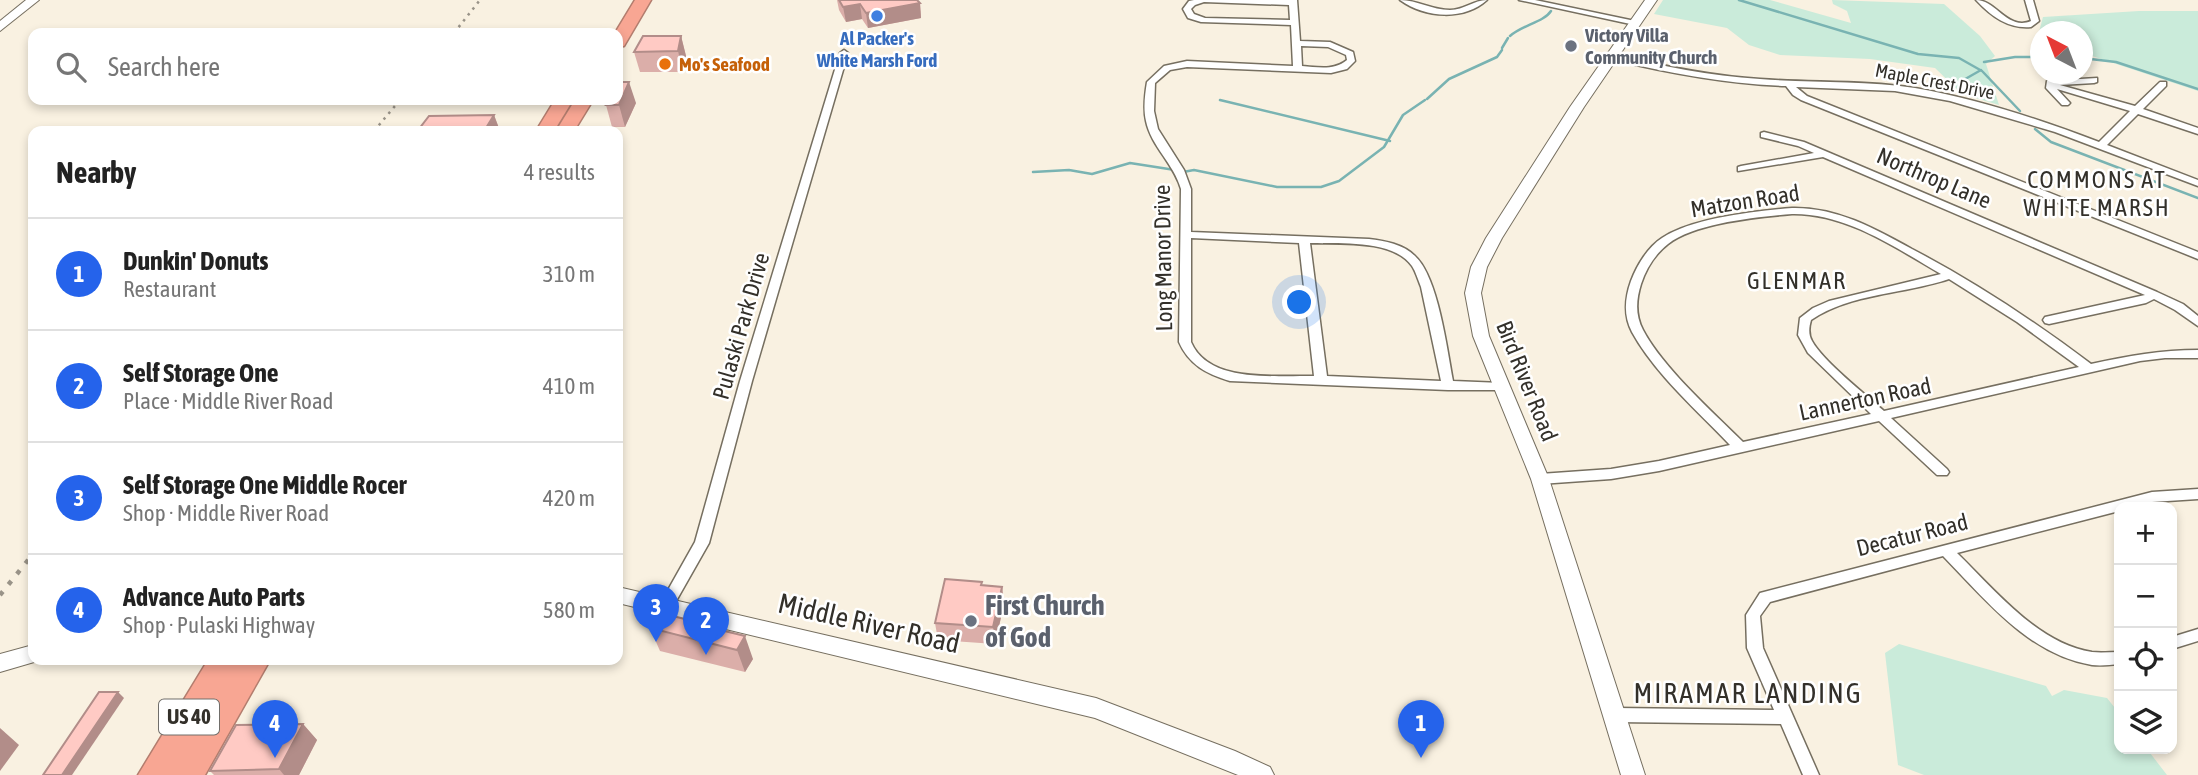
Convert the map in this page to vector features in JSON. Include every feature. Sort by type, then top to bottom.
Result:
[{"type":"highway","points":[[608,28],[625,0]]},
{"type":"highway","points":[[623,34],[643,0]]},
{"type":"highway","points":[[548,126],[561,105]]},
{"type":"highway","points":[[568,126],[581,105]]},
{"type":"highway","name":"US 40","points":[[154,775],[221,665]]},
{"type":"highway","name":"US 40","points":[[187,775],[252,665]]},
{"type":"street","points":[[0,27],[33,0]]},
{"type":"street","points":[[1404,0],[1460,13],[1472,9],[1483,0]]},
{"type":"street","points":[[1523,0],[1635,23]]},
{"type":"street","name":"Bird River Road","points":[[1633,775],[1540,479],[1480,336],[1473,293],[1479,267],[1494,238],[1577,107],[1651,0]]},
{"type":"street","points":[[1980,0],[2011,25],[2027,26],[2035,21],[2029,0]]},
{"type":"street","points":[[1294,23],[1204,20],[1191,16],[1187,9],[1192,3],[1204,1],[1292,2],[1296,43],[1298,68]]},
{"type":"street","name":"Long Manor Drive","points":[[1296,43],[1335,46],[1347,51],[1352,58],[1349,65],[1338,69],[1190,64],[1167,68],[1151,82],[1150,119],[1156,134],[1184,177],[1185,342],[1192,357],[1208,369],[1230,377],[1502,387]]},
{"type":"street","name":"Pulaski Park Drive","points":[[666,606],[702,543],[750,368],[844,52]]},
{"type":"street","name":"Maple Crest Drive","points":[[1613,57],[1688,74],[1789,84],[1885,87],[1941,96],[2017,117],[2198,183]]},
{"type":"street","points":[[2049,85],[2057,81],[2094,80]]},
{"type":"street","points":[[1789,84],[1804,98],[2198,257]]},
{"type":"street","points":[[2100,146],[2164,84]]},
{"type":"street","points":[[2049,85],[2065,103]]},
{"type":"street","points":[[2049,85],[2138,110],[2198,131]]},
{"type":"street","name":"Northrop Lane","points":[[1764,135],[1790,140],[2153,294],[2179,307],[2198,322]]},
{"type":"street","points":[[1741,169],[1824,154]]},
{"type":"street","name":"Matzon Road","points":[[1741,449],[1652,352],[1634,325],[1631,304],[1634,290],[1653,251],[1660,244],[1686,231],[1767,215],[1807,211],[1857,224],[1952,274],[2016,314],[2090,369]]},
{"type":"street","points":[[1186,236],[1377,243],[1397,249],[1413,259],[1421,271],[1448,386]]},
{"type":"street","points":[[1304,240],[1321,381]]},
{"type":"street","points":[[1942,472],[1812,351],[1803,336],[1804,323],[1812,312],[1824,307],[1930,283],[1952,274]]},
{"type":"street","points":[[2049,320],[2147,299],[2153,294]]},
{"type":"street","name":"Lannerton Road","points":[[1540,479],[1611,474],[1741,449],[2090,369],[2165,354],[2198,354]]},
{"type":"street","name":"Decatur Road","points":[[1786,717],[1755,648],[1753,615],[1765,597],[2152,497],[2198,494]]},
{"type":"street","points":[[1946,550],[2021,624],[2040,637],[2078,654],[2114,658]]},
{"type":"street","name":"Middle River Road","points":[[623,596],[1096,708],[1227,758],[1262,775]]},
{"type":"street","points":[[2177,641],[2198,635]]},
{"type":"street","points":[[0,663],[28,655]]},
{"type":"street","points":[[1616,715],[1786,717],[1811,775]]},
{"type":"green space","points":[[1663,0],[1770,0],[1851,23],[1847,11],[1833,4],[1832,0],[1944,4],[1980,36],[1995,56],[1986,64],[1999,105],[1962,94],[1935,68],[1870,59],[1780,55],[1749,45],[1727,28],[1654,14]]},
{"type":"green space","points":[[2139,11],[2198,11],[2198,91],[2093,56],[2093,21],[2042,21],[2043,17]]},
{"type":"green space","points":[[1899,644],[2046,686],[2052,696],[2064,690],[2107,698],[2114,707],[2114,754],[2151,754],[2167,775],[1924,775],[1898,765],[1885,653]]},
{"type":"building","points":[[839,0],[917,0],[920,3],[866,13],[860,4],[843,7]]},
{"type":"building","points":[[643,36],[681,36],[678,51],[634,52]]},
{"type":"building","points":[[623,82],[629,82],[623,96]]},
{"type":"building","points":[[494,115],[487,126],[421,126],[429,116]]},
{"type":"building","points":[[945,579],[982,582],[981,585],[1002,587],[993,627],[935,623]]},
{"type":"building","points":[[660,613],[745,636],[737,650],[650,628]]},
{"type":"building","points":[[99,692],[118,692],[62,775],[43,775]]},
{"type":"building","points":[[303,724],[279,769],[210,771],[236,725]]},
{"type":"waterway","points":[[1739,0],[1918,54],[1959,58],[1981,70]]},
{"type":"waterway","points":[[1510,36],[1551,11]]},
{"type":"waterway","points":[[1502,48],[1508,38]]},
{"type":"waterway","points":[[1427,99],[1449,79],[1497,57],[1502,50]]},
{"type":"waterway","points":[[1984,62],[2030,57]]},
{"type":"waterway","points":[[2093,59],[2116,62],[2198,89]]},
{"type":"waterway","points":[[1960,82],[1981,70]]},
{"type":"waterway","points":[[1983,72],[2020,111]]},
{"type":"waterway","points":[[1220,100],[1388,140]]},
{"type":"waterway","points":[[1388,140],[1403,115],[1425,100]]},
{"type":"waterway","points":[[2035,129],[2051,142],[2198,198]]},
{"type":"waterway","points":[[1183,172],[1194,170],[1277,187],[1321,187],[1339,181],[1384,147],[1388,140]]},
{"type":"waterway","points":[[1033,172],[1069,170],[1092,174],[1130,163],[1175,170]]},
{"type":"railway","points":[[458,28],[480,0]]},
{"type":"railway","points":[[378,126],[396,105]]},
{"type":"railway","points":[[0,595],[28,560]]},
{"type":"place","name":"Al Packer's White Marsh Ford","points":[[877,16]]},
{"type":"place","name":"Victory Villa Community Church","points":[[1571,46]]},
{"type":"place","name":"Mo's Seafood","points":[[665,64]]},
{"type":"place","name":"First Church of God","points":[[971,621]]},
{"type":"place","name":"Self Storage One Middle Rocer","points":[[656,642]]},
{"type":"place","name":"Self Storage One","points":[[706,655]]},
{"type":"place","name":"Advance Auto Parts","points":[[275,758]]},
{"type":"place","name":"Dunkin' Donuts","points":[[1421,758]]},
{"type":"district","name":"COMMONS AT WHITE MARSH","points":[[2097,194]]},
{"type":"district","name":"GLENMAR","points":[[1797,281]]},
{"type":"district","name":"MIRAMAR LANDING","points":[[1748,693]]}]
